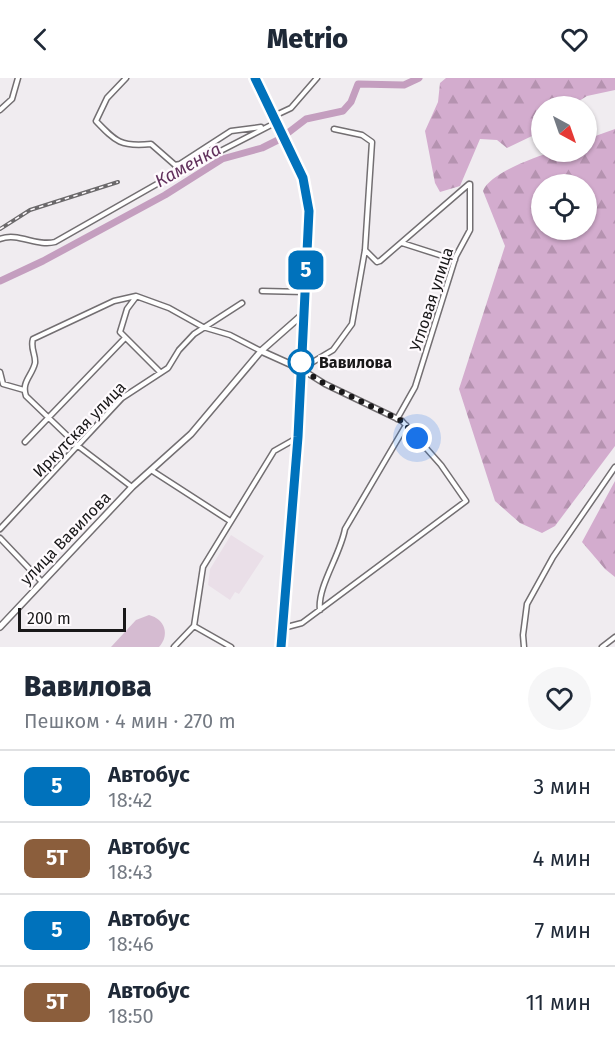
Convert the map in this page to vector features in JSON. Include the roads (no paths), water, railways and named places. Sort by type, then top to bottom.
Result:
[{"type":"main road","points":[[255,78],[303,178],[309,211],[298,437],[281,647]]},
{"type":"main road","name":"улица Вавилова","points":[[0,627],[132,487],[191,434],[261,351],[303,314]]},
{"type":"main road","points":[[261,351],[301,369]]},
{"type":"street","points":[[0,110],[12,99],[18,78]]},
{"type":"street","points":[[126,78],[107,98],[96,121],[115,141],[124,144],[152,144],[175,165],[231,131],[279,125]]},
{"type":"street","points":[[274,116],[291,108],[318,78]]},
{"type":"street","points":[[0,239],[11,237],[47,244],[55,242],[265,126]]},
{"type":"street","points":[[282,628],[302,623],[466,501],[441,465],[406,425],[325,384],[301,369],[333,350],[352,324],[365,250],[372,142],[362,135],[334,129]]},
{"type":"street","name":"Угловая улица","points":[[397,419],[415,387],[455,260],[470,230],[470,183],[401,243]]},
{"type":"street","points":[[365,250],[379,262],[401,243],[455,260]]},
{"type":"street","points":[[262,291],[304,292]]},
{"type":"street","points":[[136,296],[120,329],[125,338],[160,372]]},
{"type":"street","points":[[132,487],[78,446],[27,398],[24,390],[35,363],[31,345],[33,339],[114,301],[136,296],[169,308],[203,327],[230,335],[261,351]]},
{"type":"street","name":"Иркутская улица","points":[[0,529],[122,398],[174,362],[179,350],[203,327],[242,303]]},
{"type":"street","points":[[25,442],[125,338]]},
{"type":"street","points":[[0,372],[4,385],[24,390]]},
{"type":"street","points":[[320,610],[318,597],[341,549],[345,529],[406,425]]},
{"type":"street","points":[[174,647],[194,626],[203,567],[230,521],[274,451],[298,437]]},
{"type":"street","points":[[524,647],[526,604],[553,557],[615,466]]},
{"type":"street","points":[[150,469],[230,521]]},
{"type":"street","points":[[0,538],[41,581]]},
{"type":"street","points":[[194,626],[231,647]]},
{"type":"street","points":[[602,647],[615,637]]},
{"type":"waterway","name":"Каменка","points":[[0,281],[43,261],[165,195],[222,159],[262,148],[280,139],[306,119],[343,111],[351,102],[358,84],[404,85],[419,78]]},
{"type":"railway","points":[[0,229],[30,210],[118,182]]},
{"type":"place","name":"Вавилова","points":[[301,362]]}]
